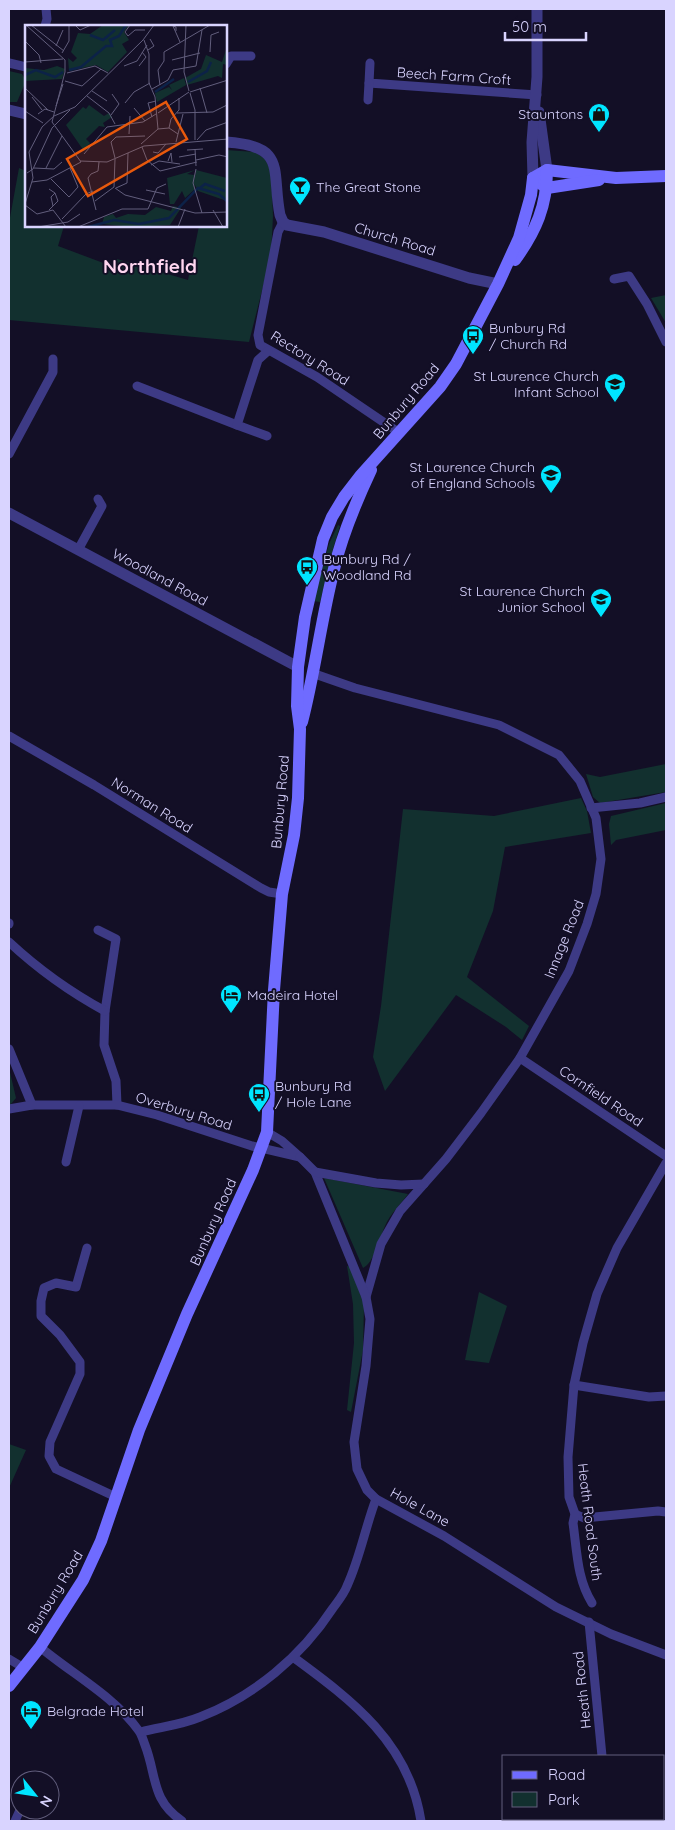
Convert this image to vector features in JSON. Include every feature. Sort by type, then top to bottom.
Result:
[{"type":"main road","points":[[498,284],[530,239],[543,207],[547,188],[547,170]]},
{"type":"main road","points":[[533,178],[547,170],[616,178]]},
{"type":"main road","points":[[533,178],[547,188],[616,178],[666,176]]},
{"type":"main road","points":[[498,284],[519,238],[533,178]]},
{"type":"main road","name":"Bunbury Road","points":[[9,1686],[40,1646],[83,1580],[101,1541],[139,1430],[180,1332],[253,1170],[267,1132],[274,990],[282,894],[294,835],[298,798],[300,729],[297,706],[298,667],[305,617],[323,539],[332,517],[361,474],[440,387],[456,364],[498,284]]},
{"type":"main road","name":"Bunbury Road","points":[[300,729],[326,603],[342,538],[377,458]]},
{"type":"main road","points":[[298,667],[312,673]]},
{"type":"street","points":[[45,25],[46,9]]},
{"type":"street","points":[[533,178],[532,142],[537,95],[537,9]]},
{"type":"street","points":[[228,61],[231,56],[252,56]]},
{"type":"street","points":[[9,63],[25,67]]},
{"type":"street","points":[[368,100],[370,63]]},
{"type":"street","name":"Beech Farm Croft","points":[[369,84],[537,95]]},
{"type":"street","points":[[537,95],[547,170]]},
{"type":"street","points":[[9,110],[25,114]]},
{"type":"street","points":[[228,142],[253,145],[262,149],[268,155],[275,167],[278,206],[283,222]]},
{"type":"street","name":"Church Road","points":[[283,222],[296,227],[324,232],[469,278],[498,284]]},
{"type":"street","name":"Rectory Road","points":[[283,222],[278,232],[258,335],[260,346],[317,377],[398,432]]},
{"type":"street","points":[[614,279],[629,276],[647,304],[666,342]]},
{"type":"street","points":[[237,425],[258,360],[268,351]]},
{"type":"street","points":[[9,454],[53,372],[53,359]]},
{"type":"street","points":[[137,386],[267,436]]},
{"type":"street","points":[[78,550],[103,504]]},
{"type":"street","name":"Woodland Road","points":[[9,512],[298,667]]},
{"type":"street","name":"Innage Road","points":[[312,673],[355,688],[499,725],[559,755],[580,781],[596,818],[601,858],[594,902],[569,971],[520,1058],[481,1113],[400,1211],[381,1244],[366,1297]]},
{"type":"street","name":"Norman Road","points":[[9,736],[94,785],[261,888],[269,892],[282,894]]},
{"type":"street","points":[[591,808],[640,803],[666,797]]},
{"type":"street","points":[[98,930],[116,939],[105,1011],[104,1045],[116,1081],[116,1105]]},
{"type":"street","points":[[9,942],[48,976],[87,1002],[105,1011]]},
{"type":"street","points":[[9,1049],[32,1105]]},
{"type":"street","name":"Cornfield Road","points":[[520,1058],[666,1156]]},
{"type":"street","name":"Overbury Road","points":[[9,1109],[32,1105],[116,1105],[157,1115],[261,1148]]},
{"type":"street","points":[[66,1162],[79,1106]]},
{"type":"street","name":"Hole Lane","points":[[267,1132],[282,1141],[315,1172],[366,1297],[370,1319],[366,1366],[354,1442],[357,1468],[368,1490],[376,1499],[444,1536],[556,1607],[611,1634],[666,1655]]},
{"type":"street","points":[[261,1148],[300,1157]]},
{"type":"street","name":"Heath Road South","points":[[592,1603],[581,1581],[573,1523],[575,1514],[570,1497],[568,1457],[574,1385],[583,1343],[597,1294],[617,1248],[666,1163]]},
{"type":"street","points":[[315,1172],[376,1183],[424,1184]]},
{"type":"street","points":[[87,1248],[76,1287],[56,1283],[44,1288],[41,1301],[41,1316],[60,1335],[80,1362],[80,1374],[50,1442],[49,1456],[56,1468],[116,1498]]},
{"type":"street","points":[[574,1385],[650,1397],[666,1396]]},
{"type":"street","points":[[141,1732],[198,1718],[226,1706],[260,1685],[293,1657],[318,1630],[347,1588],[357,1563],[367,1524],[376,1499]]},
{"type":"street","points":[[575,1514],[584,1518],[666,1512]]},
{"type":"street","name":"Heath Road","points":[[589,1622],[602,1755]]},
{"type":"street","points":[[40,1646],[107,1699],[141,1732],[150,1756],[153,1777],[161,1800],[182,1821]]},
{"type":"street","points":[[293,1657],[354,1704],[385,1738],[404,1765],[418,1803],[421,1821]]},
{"type":"street","points":[[9,1659],[24,1668]]},
{"type":"green space","points":[[9,71],[22,74],[25,83],[17,102],[9,102]]},
{"type":"green space","points":[[228,150],[255,152],[265,159],[271,171],[273,216],[271,255],[249,342],[9,320],[9,223],[19,168],[25,171],[25,228],[63,228],[58,246],[114,267],[117,259],[188,280],[199,228],[228,228]]},
{"type":"green space","points":[[666,295],[666,323],[651,298]]},
{"type":"green space","points":[[338,525],[340,526],[320,602],[313,601],[329,544]]},
{"type":"green space","points":[[666,764],[666,792],[600,803],[593,797],[586,774],[600,777]]},
{"type":"green space","points":[[581,798],[587,811],[591,833],[505,847],[493,911],[467,977],[529,1026],[522,1040],[506,1027],[456,995],[385,1091],[373,1057],[381,1006],[403,809],[494,816]]},
{"type":"green space","points":[[666,803],[666,830],[616,840],[611,845],[609,824],[611,816]]},
{"type":"green space","points":[[9,1068],[16,1098],[11,1104],[9,1104]]},
{"type":"green space","points":[[324,1178],[408,1194],[390,1217],[370,1261],[363,1268]]},
{"type":"green space","points":[[347,1266],[350,1267],[364,1304],[363,1350],[351,1412],[347,1410],[354,1343],[353,1304]]},
{"type":"green space","points":[[479,1292],[507,1306],[489,1363],[465,1360]]},
{"type":"green space","points":[[9,1444],[26,1450],[9,1488]]},
{"type":"place","name":"Stauntons","points":[[599,133]]},
{"type":"place","name":"The Great Stone","points":[[300,206]]},
{"type":"place","name":"Bunbury Rd / Church Rd","points":[[473,355]]},
{"type":"place","name":"St Laurence Church Infant School","points":[[615,403]]},
{"type":"place","name":"St Laurence Church of England Schools","points":[[551,494]]},
{"type":"place","name":"Bunbury Rd / Woodland Rd","points":[[307,586]]},
{"type":"place","name":"St Laurence Church Junior School","points":[[601,618]]},
{"type":"place","name":"Madeira Hotel","points":[[231,1014]]},
{"type":"place","name":"Bunbury Rd / Hole Lane","points":[[259,1113]]},
{"type":"place","name":"Belgrade Hotel","points":[[31,1730]]},
{"type":"district","name":"Northfield","points":[[150,266]]}]
